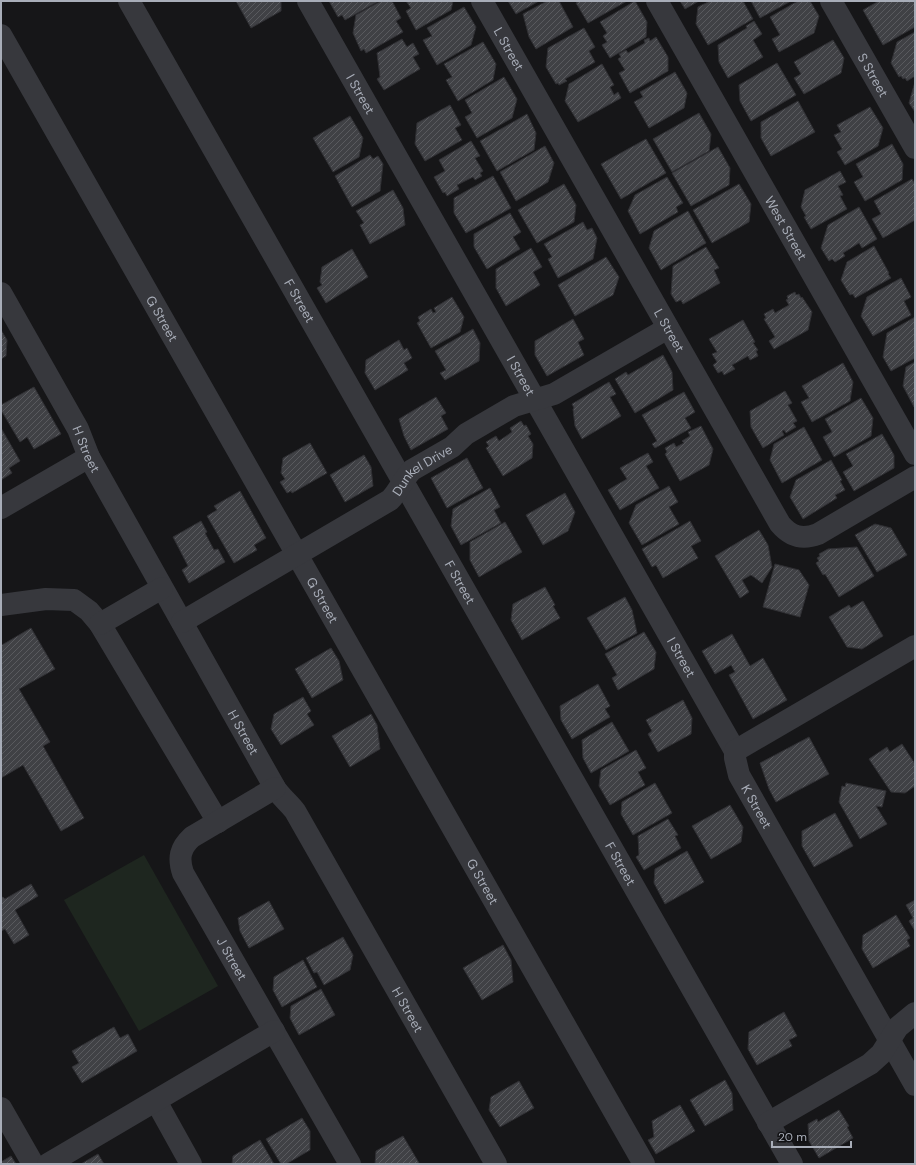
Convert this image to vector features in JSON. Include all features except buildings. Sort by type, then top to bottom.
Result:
[{"type":"lane","name":"F Street","points":[[129,1],[792,1164]]},
{"type":"lane","name":"I Street","points":[[308,1],[735,751]]},
{"type":"lane","name":"L Street","points":[[482,1],[780,524],[793,535],[802,538],[810,537],[818,534],[915,477]]},
{"type":"lane","name":"West Street","points":[[657,1],[915,454]]},
{"type":"lane","name":"S Street","points":[[831,1],[915,148]]},
{"type":"lane","name":"G Street","points":[[1,35],[644,1164]]},
{"type":"lane","name":"H Street","points":[[1,293],[78,429],[89,457],[275,788],[295,812],[496,1164]]},
{"type":"lane","name":"Dunkel Drive","points":[[182,622],[390,500],[412,470],[452,447],[466,434],[514,406],[554,394],[668,328]]},
{"type":"lane","points":[[1,508],[89,457]]},
{"type":"lane","points":[[100,624],[162,588]]},
{"type":"lane","points":[[1,605],[46,598],[74,600],[89,611],[100,624],[218,822]]},
{"type":"lane","points":[[735,751],[915,646]]},
{"type":"lane","name":"K Street","points":[[735,751],[739,775],[915,1085]]},
{"type":"lane","name":"J Street","points":[[275,788],[192,837],[182,850],[179,857],[180,865],[183,873],[350,1164]]},
{"type":"lane","points":[[768,1123],[870,1064],[881,1054],[898,1027],[915,1014]]},
{"type":"lane","points":[[48,1164],[156,1102],[274,1031]]},
{"type":"lane","points":[[156,1102],[191,1164]]},
{"type":"lane","points":[[1,1108],[33,1164]]},
{"type":"shaded area","points":[[144,855],[218,986],[139,1031],[64,900]]}]
